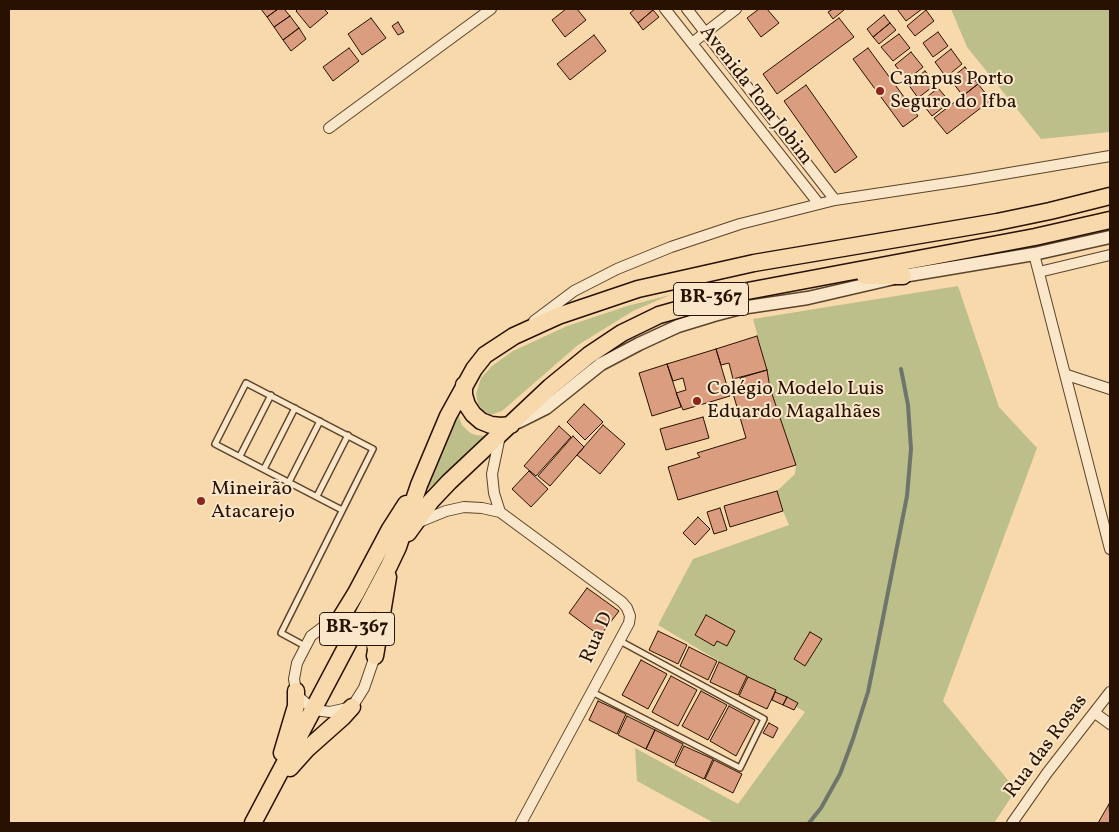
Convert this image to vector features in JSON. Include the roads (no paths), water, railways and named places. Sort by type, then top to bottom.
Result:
[{"type":"main road","name":"BR-367","points":[[253,823],[389,566],[398,547],[419,485],[448,416],[464,385],[485,355],[514,336],[558,316],[638,290],[754,263],[997,222],[1110,196]]},
{"type":"main road","name":"BR-367","points":[[398,547],[431,502],[449,482],[550,387],[590,355],[622,333],[658,315],[737,293],[1026,239],[1110,220]]},
{"type":"main road","points":[[820,276],[903,276]]},
{"type":"main road","points":[[464,385],[464,395],[473,414],[481,421],[501,426],[506,430]]},
{"type":"main road","points":[[340,619],[390,529],[419,485]]},
{"type":"main road","points":[[375,656],[389,566]]},
{"type":"main road","points":[[270,791],[296,706],[296,691]]},
{"type":"main road","points":[[270,791],[307,749],[352,707]]},
{"type":"street","points":[[328,128],[491,9]]},
{"type":"street","name":"Avenida Tom Jobim","points":[[665,9],[819,204]]},
{"type":"street","name":"Avenida Tom Jobim","points":[[687,9],[835,200]]},
{"type":"street","points":[[692,43],[736,9]]},
{"type":"street","points":[[514,336],[574,291],[617,269],[671,246],[740,224],[835,200],[1110,156]]},
{"type":"street","points":[[500,512],[494,493],[492,474],[506,430],[546,408],[601,364],[678,326],[741,308],[808,298],[903,276],[1034,254],[1110,237]]},
{"type":"street","points":[[1034,254],[1067,375],[1110,550]]},
{"type":"street","points":[[1039,272],[1110,255]]},
{"type":"street","points":[[1067,375],[1110,389]]},
{"type":"street","name":"Rua D","points":[[414,524],[446,511],[464,507],[500,512],[628,608],[629,623],[521,823]]},
{"type":"street","points":[[340,619],[351,619],[360,624],[366,629],[375,656],[370,674],[352,707],[330,712],[314,710],[300,698],[296,691],[294,679],[305,646],[316,632],[340,619]]},
{"type":"street","name":"Rua das Rosas","points":[[1012,823],[1047,773],[1110,692]]},
{"type":"street","points":[[1095,712],[1110,724]]},
{"type":"lane","points":[[305,646],[281,633],[373,449],[246,382],[215,444],[342,510]]},
{"type":"lane","points":[[240,456],[271,395]]},
{"type":"lane","points":[[264,469],[295,408]]},
{"type":"lane","points":[[289,482],[320,421]]},
{"type":"lane","points":[[316,496],[348,435]]},
{"type":"lane","points":[[592,692],[740,768],[764,719],[620,641]]},
{"type":"waterway","points":[[809,823],[821,808],[840,774],[868,692],[878,643],[907,496],[911,449],[908,405],[901,369]]},
{"type":"place","name":"Campus Porto Seguro do Ifba","points":[[880,91]]},
{"type":"place","name":"Colégio Modelo Luis Eduardo Magalhães","points":[[697,401]]},
{"type":"place","name":"Mineirão Atacarejo","points":[[201,501]]}]
